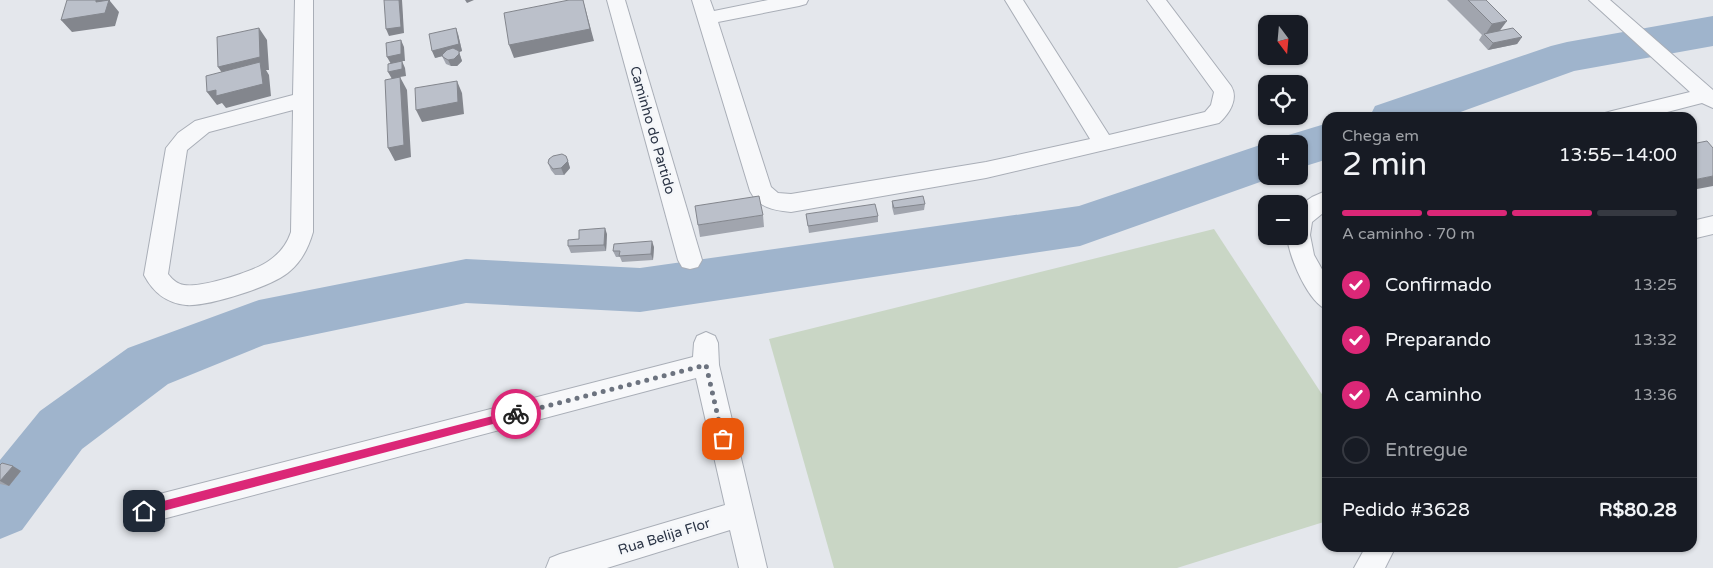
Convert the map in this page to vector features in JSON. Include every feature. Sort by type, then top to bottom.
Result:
[{"type":"street","points":[[303,100],[202,126],[190,132],[183,140],[177,148],[156,275],[161,284],[174,292],[190,295],[256,279],[276,268],[290,256],[299,243],[302,232],[304,0]]},
{"type":"street","name":"Caminho do Partido","points":[[616,0],[690,260]]},
{"type":"street","points":[[799,0],[705,9],[761,190],[772,201],[791,202],[986,170],[1212,118],[1222,109],[1224,91],[1156,0]]},
{"type":"street","points":[[1014,0],[1104,144]]},
{"type":"street","points":[[1598,0],[1710,98]]},
{"type":"street","points":[[1641,112],[1710,98]]},
{"type":"street","points":[[1322,202],[1310,209],[1300,223],[1299,242],[1308,269],[1322,291]]},
{"type":"street","points":[[1697,229],[1713,225]]},
{"type":"street","points":[[144,511],[706,354],[753,568]]},
{"type":"street","name":"Rua Belija Flor","points":[[560,568],[740,514]]},
{"type":"street","points":[[1368,568],[1378,552]]},
{"type":"green space","points":[[1214,229],[1322,394],[1322,523],[1177,568],[834,568],[769,339]]},
{"type":"building","points":[[67,0],[96,0],[96,2],[109,0],[105,13],[61,20]]},
{"type":"building","points":[[384,0],[399,0],[401,27],[386,29]]},
{"type":"building","points":[[569,0],[583,0],[590,29],[509,45],[504,13]]},
{"type":"building","points":[[1468,0],[1486,0],[1507,21],[1492,24]]},
{"type":"building","points":[[259,28],[260,57],[218,67],[217,37]]},
{"type":"building","points":[[456,28],[459,44],[432,51],[429,34]]},
{"type":"building","points":[[1513,28],[1522,37],[1493,43],[1484,34]]},
{"type":"building","points":[[401,40],[401,54],[387,57],[386,43]]},
{"type":"building","points":[[453,48],[459,51],[459,54],[454,59],[448,60],[443,57],[442,55],[447,50]]},
{"type":"building","points":[[402,61],[402,69],[388,72],[388,64]]},
{"type":"building","points":[[260,62],[263,84],[216,96],[216,90],[207,92],[206,76]]},
{"type":"building","points":[[400,77],[404,145],[388,148],[385,80]]},
{"type":"building","points":[[457,81],[458,102],[416,110],[415,88]]},
{"type":"building","points":[[1707,141],[1713,148],[1713,176],[1697,179],[1697,143]]},
{"type":"building","points":[[562,154],[566,156],[568,161],[561,168],[553,169],[548,163],[549,159]]},
{"type":"building","points":[[759,196],[763,215],[698,225],[695,206]]},
{"type":"building","points":[[923,196],[925,204],[894,208],[892,201]]},
{"type":"building","points":[[875,204],[878,216],[808,226],[806,214]]},
{"type":"building","points":[[605,228],[604,245],[568,246],[568,240],[579,239],[579,230]]},
{"type":"building","points":[[652,241],[651,254],[619,256],[620,251],[613,251],[614,244]]},
{"type":"building","points":[[2,463],[13,466],[0,481],[0,465]]},
{"type":"waterway","points":[[1409,112],[1567,57],[1713,31]]},
{"type":"waterway","points":[[1308,147],[1322,142]]},
{"type":"waterway","points":[[0,509],[61,430],[148,366],[259,323],[466,281],[640,290],[1080,226],[1258,164]]},
{"type":"way so far","points":[[516,414],[706,365],[723,439]]},
{"type":"route","points":[[144,511],[516,414]]}]
